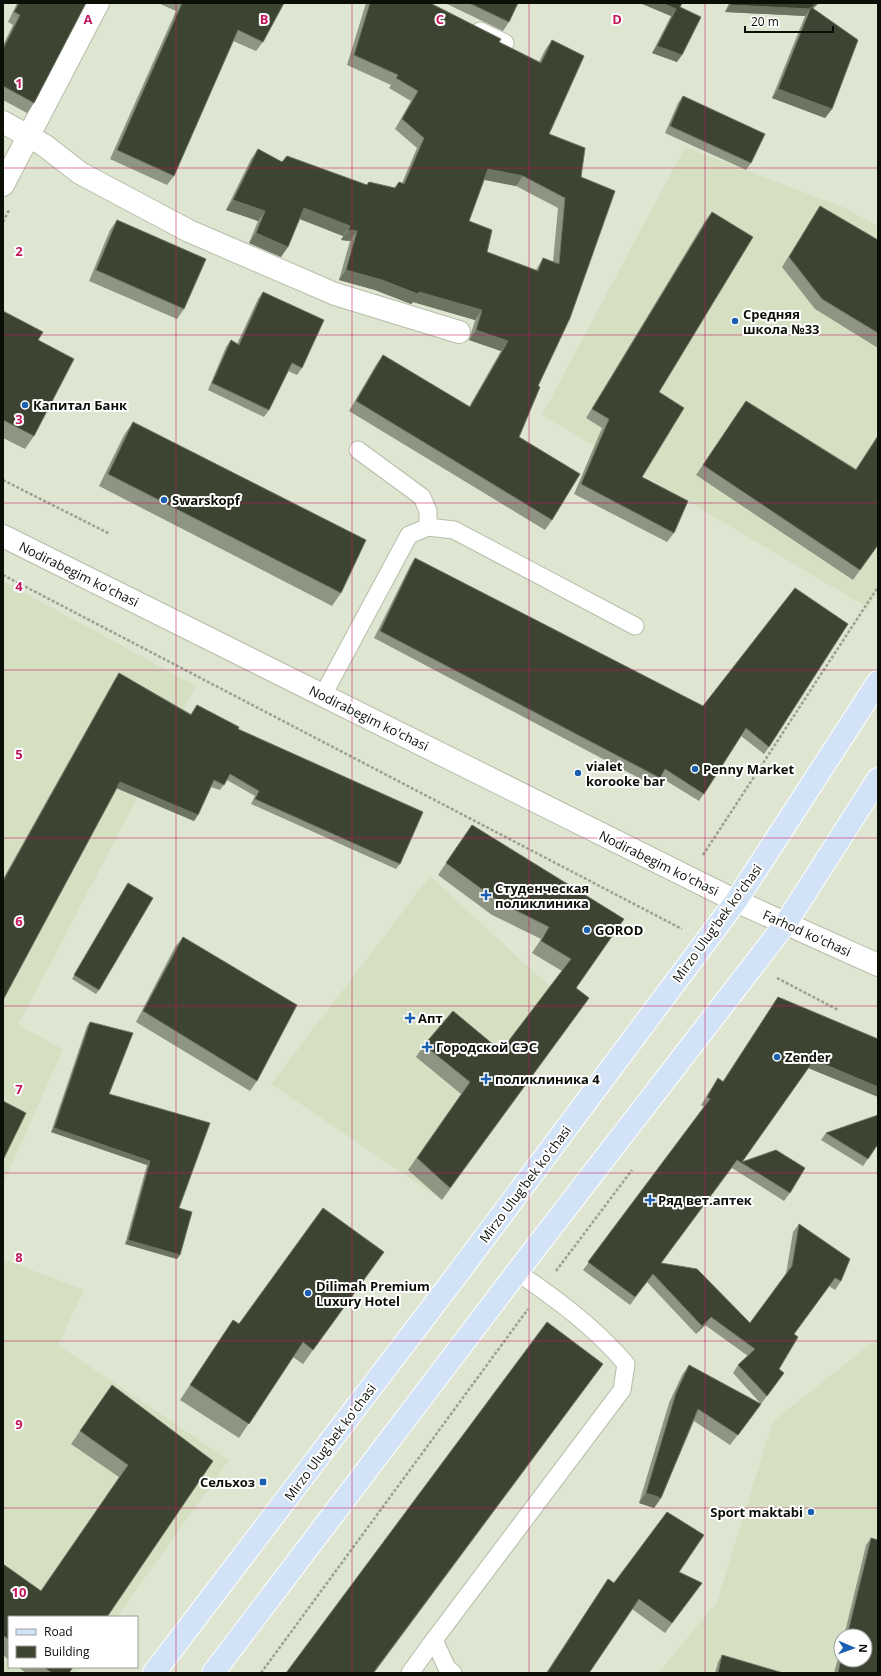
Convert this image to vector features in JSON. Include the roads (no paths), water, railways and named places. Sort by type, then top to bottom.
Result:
[{"type":"main road","name":"Mirzo Ulug'bek ko'chasi","points":[[154,1673],[459,1272],[736,901],[878,682]]},
{"type":"main road","points":[[213,1673],[517,1272],[786,923],[878,779]]},
{"type":"street","points":[[3,185],[98,3]]},
{"type":"street","points":[[3,122],[29,136],[80,172],[189,231],[335,294],[459,332]]},
{"type":"street","name":"Nodirabegim ko'chasi","points":[[3,536],[736,901]]},
{"type":"street","name":"Farhod ko'chasi","points":[[736,901],[878,965]]},
{"type":"lane","points":[[465,23],[505,43]]},
{"type":"lane","points":[[358,450],[422,497],[428,511],[428,527]]},
{"type":"lane","points":[[323,695],[409,535],[428,527],[454,530],[635,626]]},
{"type":"lane","points":[[410,1673],[622,1390],[626,1364],[611,1346],[542,1289],[517,1272]]},
{"type":"lane","points":[[434,1640],[447,1668],[453,1673]]},
{"type":"place","name":"Средняя школа №33","points":[[735,321]]},
{"type":"place","name":"Капитал Банк","points":[[25,405]]},
{"type":"place","name":"Swarskopf","points":[[164,500]]},
{"type":"place","name":"Penny Market","points":[[695,769]]},
{"type":"place","name":"vialet korooke bar","points":[[578,773]]},
{"type":"place","name":"Студенческая поликлиника","points":[[486,895]]},
{"type":"place","name":"GOROD","points":[[587,930]]},
{"type":"place","name":"Апт","points":[[410,1018]]},
{"type":"place","name":"Городской СЭС","points":[[427,1047]]},
{"type":"place","name":"Zender","points":[[777,1057]]},
{"type":"place","name":"поликлиника 4","points":[[486,1079]]},
{"type":"place","name":"Ряд вет.аптек","points":[[650,1200]]},
{"type":"place","name":"Dilimah Premium Luxury Hotel","points":[[308,1293]]},
{"type":"place","name":"Сельхоз","points":[[263,1482]]},
{"type":"place","name":"Sport maktabi","points":[[811,1512]]}]
